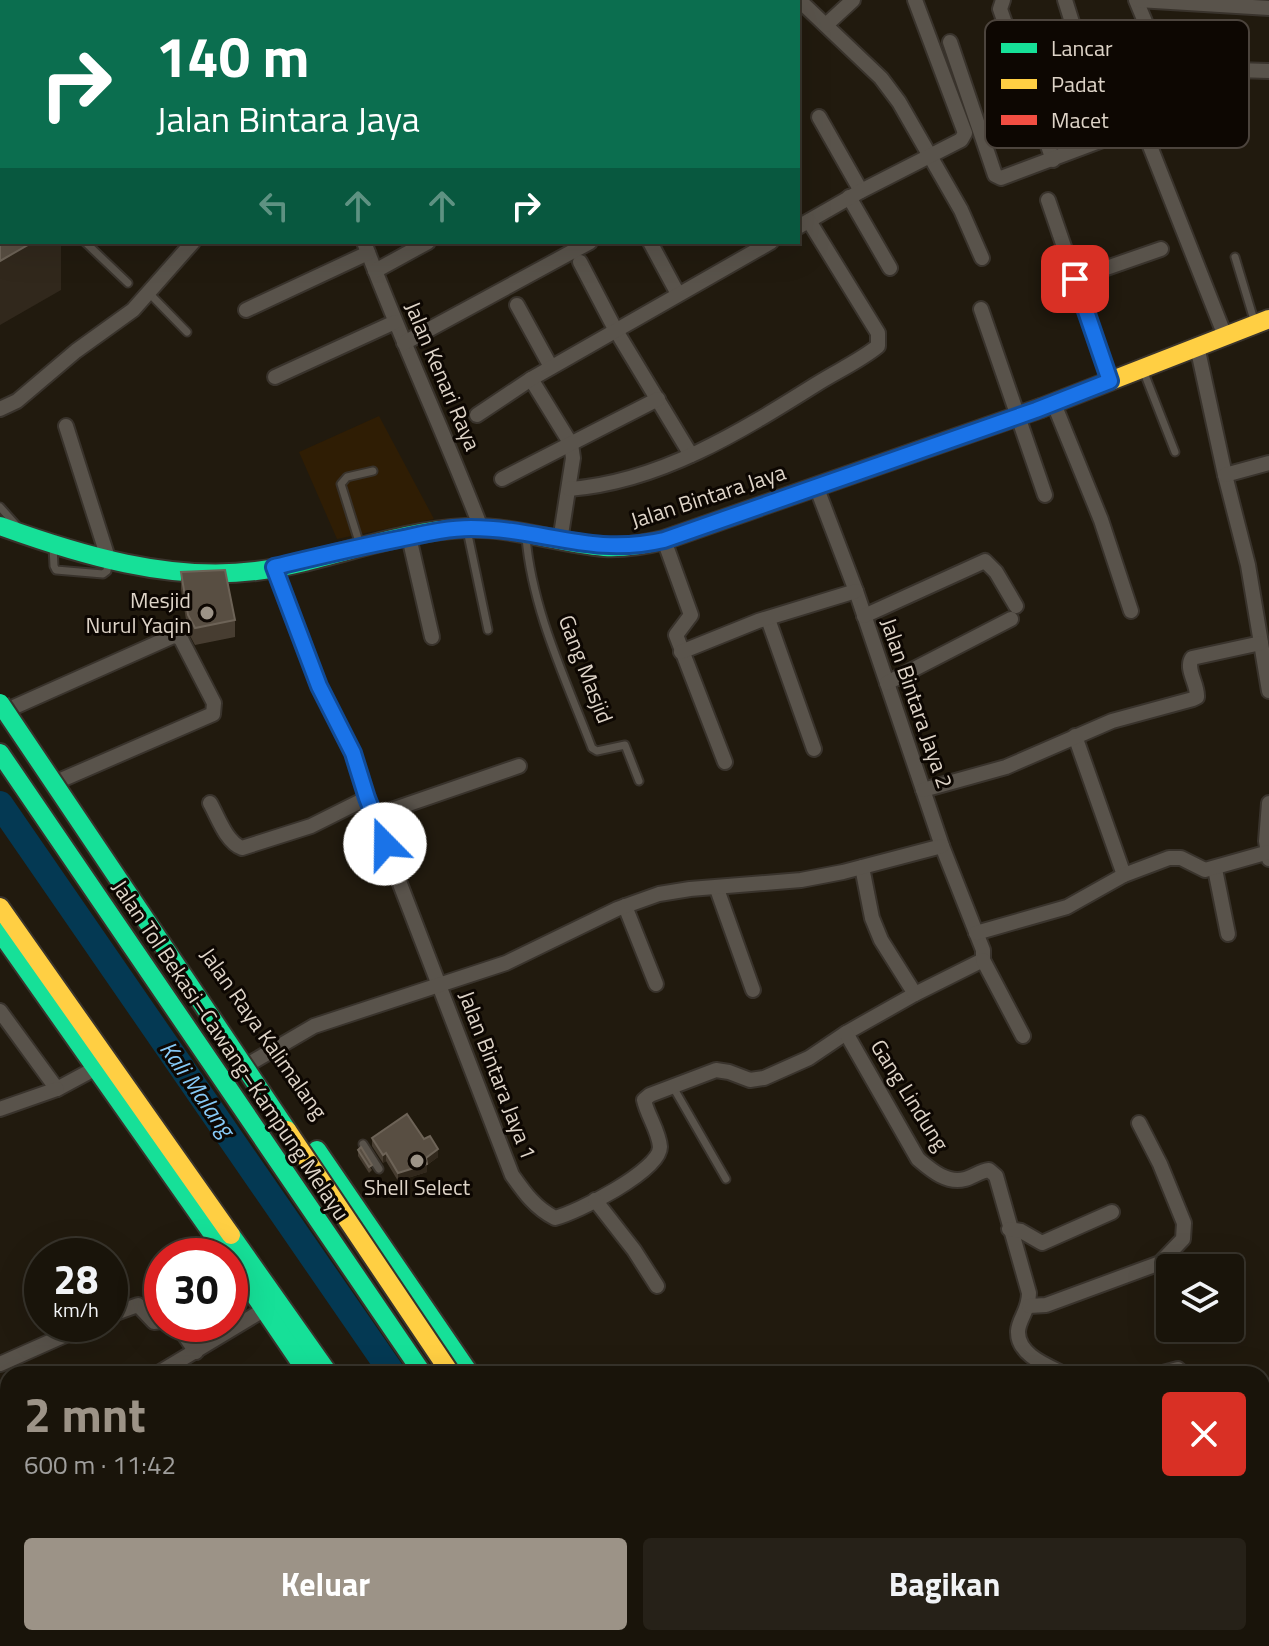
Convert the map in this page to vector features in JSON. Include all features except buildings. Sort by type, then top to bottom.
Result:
[{"type":"main road","name":"Jalan Bintara Jaya","points":[[0,526],[25,536],[108,558],[192,573],[231,573],[274,567],[409,537],[474,528],[605,547],[643,545],[1018,417],[1262,322]]},
{"type":"main road","name":"Jalan Raya Kalimalang","points":[[0,685],[12,709],[464,1366]]},
{"type":"main road","points":[[0,730],[12,709],[446,1366]]},
{"type":"main road","name":"Jalan Tol Bekasi–Cawang–Kampung Melayu","points":[[0,753],[418,1366]]},
{"type":"main road","points":[[0,907],[323,1366]]},
{"type":"main road","points":[[3,942],[215,1238]]},
{"type":"main road","points":[[248,1285],[303,1366]]},
{"type":"street","points":[[826,25],[853,0]]},
{"type":"street","points":[[569,489],[604,487],[691,455],[764,418],[878,346],[878,333],[803,224],[961,140],[965,133],[915,0]]},
{"type":"street","points":[[1003,0],[1000,9],[1004,20]]},
{"type":"street","points":[[1065,0],[1071,20]]},
{"type":"street","points":[[1145,20],[1137,0],[1269,8]]},
{"type":"street","points":[[800,1],[881,78],[899,102],[961,210],[982,258]]},
{"type":"street","points":[[950,42],[985,145]]},
{"type":"street","points":[[1249,70],[1269,71]]},
{"type":"street","points":[[819,117],[890,268]]},
{"type":"street","points":[[986,148],[995,175],[1001,178],[1083,148]]},
{"type":"street","points":[[1049,148],[1053,160]]},
{"type":"street","points":[[1151,148],[1225,336]]},
{"type":"street","points":[[1048,200],[1110,381]]},
{"type":"street","points":[[0,409],[17,401],[76,351],[133,310],[191,244]]},
{"type":"street","points":[[375,271],[424,244]]},
{"type":"street","points":[[651,244],[678,294]]},
{"type":"street","points":[[477,415],[615,329],[767,244]]},
{"type":"street","points":[[246,310],[366,248]]},
{"type":"street","name":"Jalan Kenari Raya","points":[[366,248],[450,448],[474,528]]},
{"type":"street","points":[[1075,279],[1161,249]]},
{"type":"street","points":[[404,343],[574,252],[615,329],[691,455]]},
{"type":"street","points":[[517,305],[551,367]]},
{"type":"street","points":[[981,309],[1045,495]]},
{"type":"street","points":[[275,377],[395,322]]},
{"type":"street","points":[[1197,346],[1225,475],[1264,626],[1261,643],[1269,691]]},
{"type":"street","points":[[531,379],[571,444],[573,458],[560,541]]},
{"type":"street","points":[[502,479],[658,399]]},
{"type":"street","points":[[1054,404],[1101,520],[1131,611]]},
{"type":"street","points":[[66,426],[108,558]]},
{"type":"street","points":[[1225,475],[1269,463]]},
{"type":"street","name":"Jalan Bintara Jaya 2","points":[[816,486],[856,591],[942,846],[976,933]]},
{"type":"street","points":[[409,537],[432,637]]},
{"type":"street","points":[[664,540],[691,615],[676,635],[725,762]]},
{"type":"street","points":[[864,616],[985,561],[996,572],[1013,612],[887,683]]},
{"type":"street","name":"Jalan Bintara Jaya 1","points":[[274,567],[319,686],[353,753],[367,798],[491,1126],[512,1175],[544,1213],[555,1218],[569,1215],[645,1169],[657,1157],[660,1146],[644,1100],[672,1085],[716,1070],[750,1080],[764,1078],[809,1058],[915,994],[983,960]]},
{"type":"street","points":[[681,652],[758,621],[856,591]]},
{"type":"street","points":[[768,619],[814,749]]},
{"type":"street","points":[[12,709],[171,637],[181,639],[214,703],[213,714],[61,780]]},
{"type":"street","points":[[923,790],[1006,767],[1112,721],[1193,699],[1197,697],[1197,692],[1189,666],[1192,658],[1261,643]]},
{"type":"street","points":[[1075,736],[1124,875]]},
{"type":"street","points":[[374,816],[519,766]]},
{"type":"street","points":[[210,803],[230,838],[242,848],[311,826],[367,798]]},
{"type":"street","points":[[1023,1036],[983,960],[983,950],[976,933],[1067,907],[1124,875],[1169,858],[1188,861],[1200,870],[1268,855],[1269,803]]},
{"type":"street","points":[[254,1061],[314,1026],[506,963],[625,906],[659,894],[801,880],[942,846]]},
{"type":"street","points":[[862,867],[872,918],[881,940],[915,994]]},
{"type":"street","points":[[1215,869],[1228,934]]},
{"type":"street","points":[[717,889],[753,990]]},
{"type":"street","points":[[625,906],[656,984]]},
{"type":"street","points":[[0,1011],[57,1089]]},
{"type":"street","name":"Gang Lindung","points":[[846,1033],[918,1159],[933,1172],[950,1179],[966,1179],[985,1170],[993,1172],[1029,1293],[1029,1306],[1018,1330],[1023,1347],[1037,1361],[1047,1366]]},
{"type":"street","points":[[0,1109],[57,1089],[96,1068]]},
{"type":"street","points":[[1029,1306],[1046,1305],[1068,1298],[1160,1263],[1183,1239],[1184,1223],[1139,1123]]},
{"type":"street","points":[[595,1200],[657,1286]]},
{"type":"street","points":[[1009,1229],[1021,1231],[1042,1243],[1112,1212]]},
{"type":"street","points":[[128,1309],[138,1305],[144,1313]]},
{"type":"street","points":[[171,1366],[265,1309]]},
{"type":"street","points":[[0,1364],[50,1342]]},
{"type":"street","points":[[189,1342],[196,1352]]},
{"type":"lane","points":[[87,244],[128,283]]},
{"type":"lane","points":[[1235,257],[1262,322]]},
{"type":"lane","points":[[149,293],[187,332]]},
{"type":"lane","points":[[1142,368],[1175,452]]},
{"type":"lane","points":[[361,547],[341,484],[347,477],[373,471]]},
{"type":"lane","points":[[0,507],[25,536]]},
{"type":"lane","points":[[474,528],[488,630]]},
{"type":"lane","name":"Gang Masjid","points":[[526,534],[528,557],[543,621],[592,748],[597,751],[625,745],[639,781]]},
{"type":"lane","points":[[672,1085],[726,1179]]},
{"type":"lane","points":[[363,1144],[379,1169]]},
{"type":"shaded area","points":[[379,416],[434,519],[337,539],[299,452]]},
{"type":"waterway","name":"Kali Malang","points":[[0,804],[387,1366]]},
{"type":"traffic: fast","points":[[0,526],[93,556],[191,573],[282,567],[412,535],[465,528],[517,532],[604,547],[634,546],[664,540],[1041,408]]},
{"type":"traffic: fast","points":[[0,703],[287,1130]]},
{"type":"traffic: fast","points":[[0,753],[418,1366]]},
{"type":"traffic: fast","points":[[0,932],[215,1238]]},
{"type":"traffic: fast","points":[[317,1150],[465,1366]]},
{"type":"traffic: fast","points":[[231,1235],[323,1366]]},
{"type":"traffic: fast","points":[[248,1286],[303,1366]]},
{"type":"traffic: slow","points":[[1041,408],[1269,319]]},
{"type":"traffic: slow","points":[[0,907],[231,1235]]},
{"type":"traffic: slow","points":[[287,1130],[446,1366]]},
{"type":"place","name":"Mesjid Nurul Yaqin","points":[[207,613]]},
{"type":"place","name":"Shell Select","points":[[417,1161]]},
{"type":"route","points":[[385,844],[353,753],[319,686],[274,567],[449,529],[499,530],[605,547],[643,545],[1036,410],[1110,381],[1075,279]]}]
